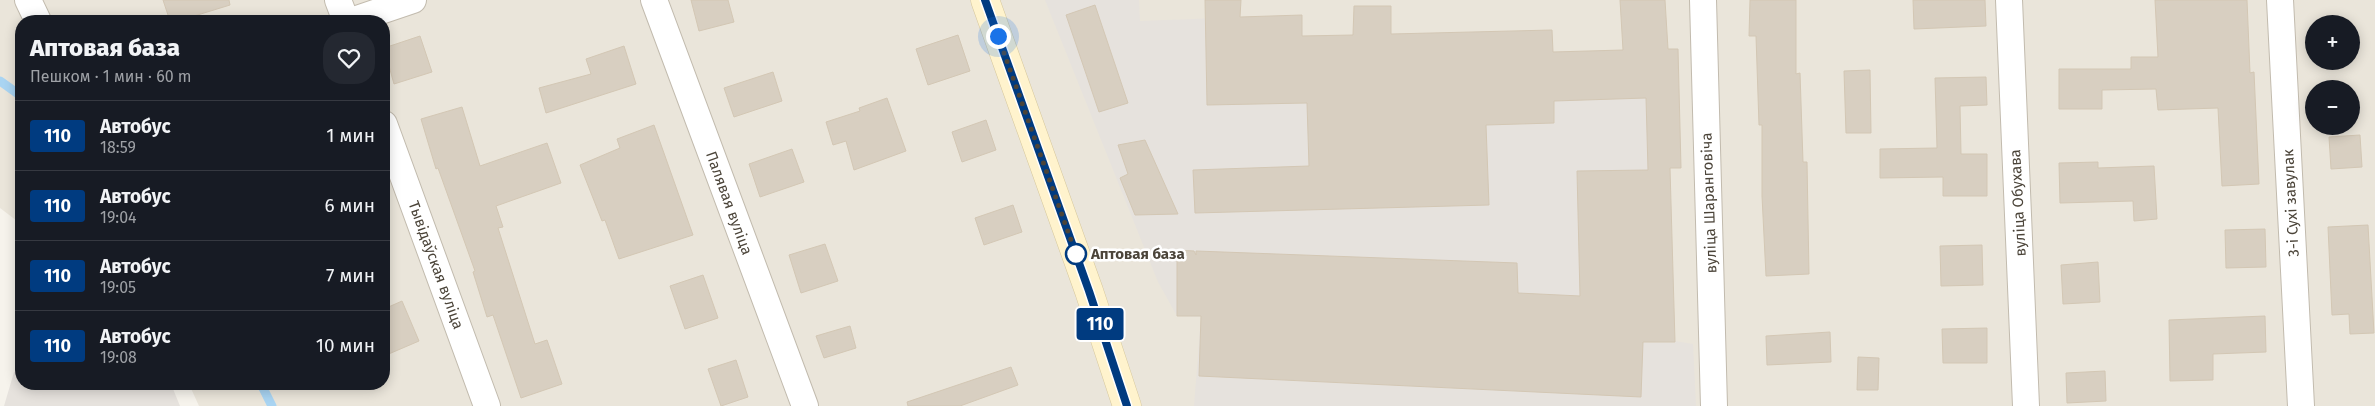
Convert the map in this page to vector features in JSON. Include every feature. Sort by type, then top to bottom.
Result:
[{"type":"main road","points":[[985,0],[1086,282],[1127,406]]},
{"type":"street","points":[[28,0],[35,15]]},
{"type":"street","points":[[338,0],[344,15]]},
{"type":"street","points":[[369,15],[413,0]]},
{"type":"street","name":"Палявая вуліца","points":[[654,0],[804,406]]},
{"type":"street","name":"вуліца Шаранговіча","points":[[1704,0],[1714,406]]},
{"type":"street","name":"вуліца Обухава","points":[[2009,0],[2026,406]]},
{"type":"street","name":"3-і Сухі завулак","points":[[2280,0],[2301,406]]},
{"type":"street","name":"Тывідаўская вуліца","points":[[390,140],[487,406]]},
{"type":"shaded area","points":[[0,0],[2375,0],[2375,406],[199,406],[192,390],[390,390],[390,15],[15,15],[15,219],[0,208]]},
{"type":"shaded area","points":[[1045,0],[1139,0],[1140,21],[1302,15],[1303,36],[1552,30],[1553,52],[1678,49],[1681,168],[1670,168],[1675,341],[1693,344],[1696,406],[1194,406],[1201,317],[1177,316],[1158,282]]},
{"type":"shaded area","points":[[14,372],[15,390],[173,390],[180,406],[4,406]]},
{"type":"building","points":[[163,0],[229,0],[230,5],[198,15],[168,15]]},
{"type":"building","points":[[691,0],[728,0],[734,22],[699,31]]},
{"type":"building","points":[[1205,0],[1241,0],[1240,17],[1302,15],[1302,36],[1353,35],[1354,6],[1391,6],[1391,34],[1552,30],[1553,52],[1623,50],[1620,0],[1665,0],[1668,49],[1678,49],[1681,168],[1670,168],[1675,342],[1643,342],[1641,397],[1199,376],[1201,316],[1177,316],[1177,250],[1194,251],[1196,255],[1196,251],[1517,263],[1518,293],[1580,296],[1577,171],[1648,170],[1646,98],[1554,101],[1554,123],[1486,125],[1489,205],[1195,213],[1193,170],[1309,166],[1307,103],[1207,105]]},
{"type":"building","points":[[1750,0],[1796,0],[1796,74],[1800,73],[1803,162],[1807,162],[1809,274],[1766,276],[1762,196],[1762,125],[1759,125],[1756,36],[1749,36]]},
{"type":"building","points":[[1913,0],[1985,0],[1986,26],[1914,29]]},
{"type":"building","points":[[2155,0],[2247,0],[2250,73],[2254,72],[2259,184],[2222,186],[2218,108],[2158,110],[2156,89],[2102,90],[2102,109],[2059,109],[2059,69],[2131,69],[2131,57],[2158,57]]},
{"type":"building","points":[[1095,5],[1128,103],[1099,112],[1066,15]]},
{"type":"building","points":[[958,35],[970,71],[928,85],[916,49]]},
{"type":"building","points":[[420,36],[432,72],[394,84],[390,70],[390,46]]},
{"type":"building","points":[[624,46],[636,84],[546,113],[539,88],[591,74],[586,59]]},
{"type":"building","points":[[1870,70],[1871,133],[1846,133],[1844,71]]},
{"type":"building","points":[[773,72],[782,101],[734,117],[724,88]]},
{"type":"building","points":[[1986,77],[1987,105],[1960,106],[1961,154],[1987,154],[1987,196],[1943,196],[1943,177],[1880,178],[1880,149],[1937,148],[1935,78]]},
{"type":"building","points":[[887,98],[906,151],[854,170],[846,141],[833,145],[826,122],[860,111],[859,108]]},
{"type":"building","points":[[462,107],[480,166],[547,143],[561,183],[496,206],[503,227],[498,228],[535,344],[547,340],[562,384],[521,398],[493,315],[487,317],[473,272],[475,271],[438,168],[436,169],[421,119]]},
{"type":"building","points":[[986,120],[996,150],[962,162],[952,132]]},
{"type":"building","points":[[654,125],[693,235],[619,259],[605,220],[602,221],[580,165],[620,148],[617,139]]},
{"type":"building","points":[[2360,135],[2362,167],[2331,169],[2329,137]]},
{"type":"building","points":[[1145,140],[1178,214],[1135,215],[1120,178],[1128,174],[1118,145]]},
{"type":"building","points":[[792,149],[804,182],[760,197],[749,164]]},
{"type":"building","points":[[2098,162],[2098,168],[2154,166],[2157,219],[2134,221],[2133,201],[2060,203],[2059,163]]},
{"type":"building","points":[[1013,205],[1022,232],[984,245],[975,218]]},
{"type":"building","points":[[2368,225],[2374,333],[2350,334],[2349,314],[2332,315],[2328,227]]},
{"type":"building","points":[[2265,229],[2266,267],[2226,268],[2225,230]]},
{"type":"building","points":[[825,244],[838,281],[801,293],[789,255]]},
{"type":"building","points":[[1982,245],[1983,285],[1941,286],[1940,246]]},
{"type":"building","points":[[2098,262],[2100,302],[2063,304],[2061,265]]},
{"type":"building","points":[[703,275],[718,318],[685,329],[670,286]]},
{"type":"building","points":[[402,301],[419,341],[390,353],[390,306]]},
{"type":"building","points":[[2265,316],[2266,352],[2213,354],[2213,380],[2170,381],[2169,320]]},
{"type":"building","points":[[850,326],[856,348],[824,358],[816,336]]},
{"type":"building","points":[[1987,328],[1987,363],[1943,363],[1942,329]]},
{"type":"building","points":[[1830,332],[1831,362],[1767,365],[1766,336]]},
{"type":"building","points":[[1858,357],[1879,358],[1878,390],[1857,390]]},
{"type":"building","points":[[736,360],[748,397],[721,406],[708,369]]},
{"type":"building","points":[[1011,367],[1018,385],[960,406],[908,406],[907,402]]},
{"type":"building","points":[[2105,371],[2106,401],[2067,403],[2066,373]]},
{"type":"waterway","points":[[0,81],[15,92]]},
{"type":"waterway","points":[[264,390],[272,406]]},
{"type":"bus line","name":"110","points":[[985,0],[1089,291],[1127,406]]},
{"type":"place","name":"Аптовая база","points":[[1076,254]]},
{"type":"route","points":[[998,36],[1076,254]]}]
